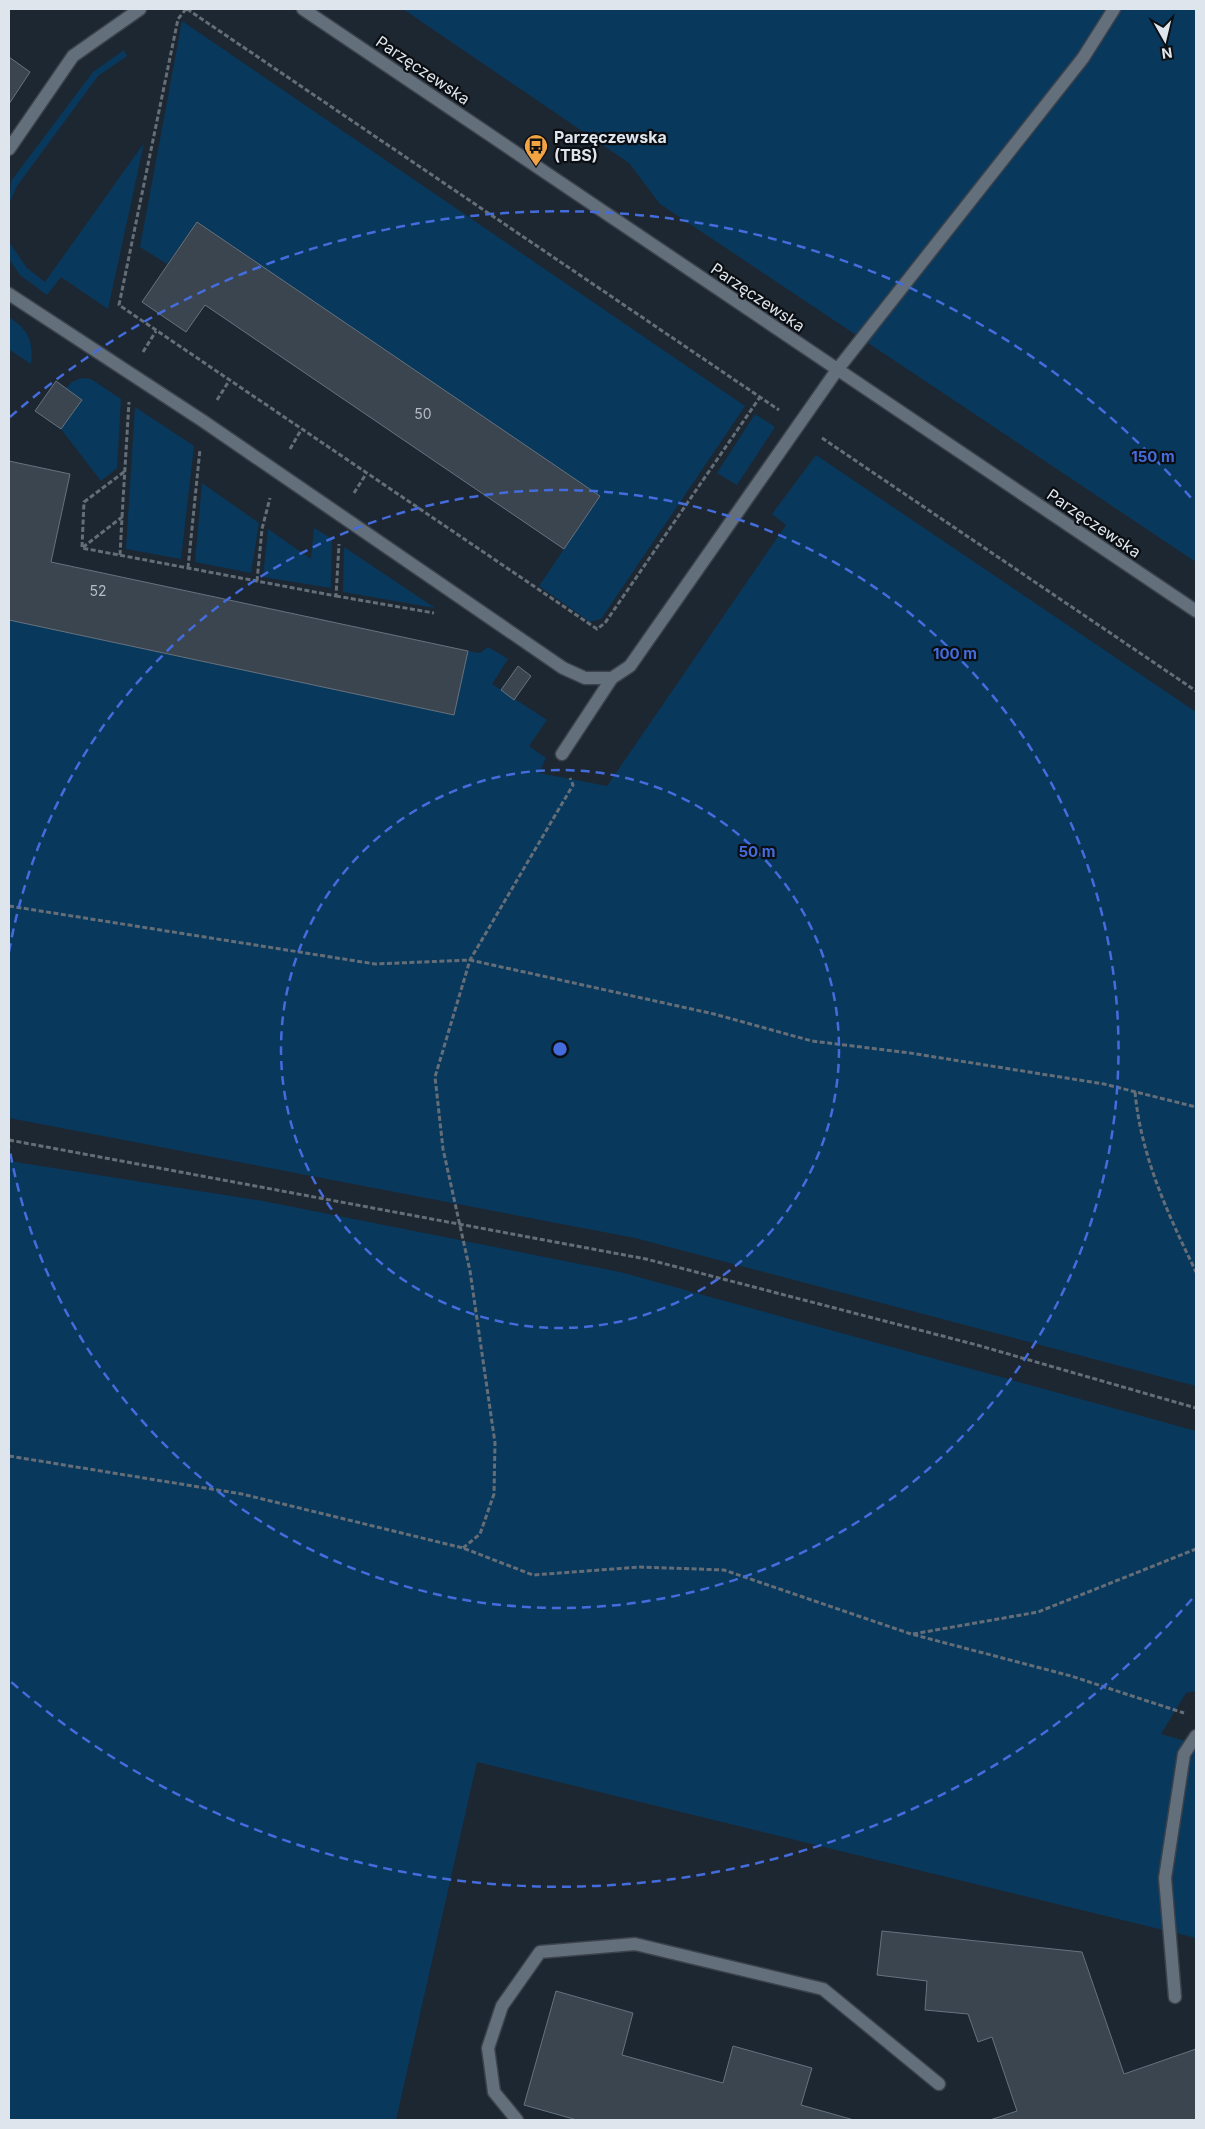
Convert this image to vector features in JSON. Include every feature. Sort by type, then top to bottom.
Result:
[{"type":"street","points":[[9,149],[73,56],[140,9]]},
{"type":"street","name":"Parzęczewska","points":[[303,9],[1196,611]]},
{"type":"street","points":[[562,754],[612,678],[630,666],[838,370],[1083,58],[1114,9]]},
{"type":"street","points":[[9,294],[203,421],[563,668],[585,678],[612,678]]},
{"type":"street","points":[[1175,1997],[1165,1878],[1184,1754],[1196,1736]]},
{"type":"street","points":[[517,2120],[494,2092],[488,2048],[502,2006],[540,1952],[634,1944],[823,1989],[939,2084]]},
{"type":"path","points":[[760,397],[605,623],[597,629],[119,305],[178,19],[186,9],[783,412]]},
{"type":"path","points":[[120,555],[130,373],[156,331]]},
{"type":"path","points":[[188,568],[203,421],[230,381]]},
{"type":"path","points":[[257,581],[262,529],[276,472],[301,430]]},
{"type":"path","points":[[822,438],[1196,691]]},
{"type":"path","points":[[82,548],[84,502],[124,472]]},
{"type":"path","points":[[336,596],[340,516],[366,474]]},
{"type":"path","points":[[82,548],[122,517]]},
{"type":"path","points":[[82,548],[443,615]]},
{"type":"path","points":[[463,1548],[480,1534],[494,1494],[495,1443],[470,1271],[443,1149],[435,1077],[470,960],[573,786],[562,754]]},
{"type":"path","points":[[9,906],[375,964],[470,960],[714,1014],[812,1041],[910,1053],[1104,1084],[1196,1108]]},
{"type":"path","points":[[1135,1092],[1138,1122],[1153,1178],[1196,1272]]},
{"type":"path","points":[[9,1140],[458,1222],[646,1259],[977,1345],[1196,1408]]},
{"type":"path","points":[[9,1456],[242,1494],[463,1548],[532,1575],[640,1567],[724,1570],[911,1634],[1071,1676],[1187,1714]]},
{"type":"path","points":[[911,1634],[1038,1612],[1196,1549]]},
{"type":"shaded area","points":[[403,9],[1196,9],[1196,562],[660,204],[629,163]]},
{"type":"shaded area","points":[[182,21],[745,406],[601,619],[590,622],[539,586],[600,496],[197,222],[167,264],[140,247]]},
{"type":"shaded area","points":[[124,50],[127,56],[98,76],[17,186],[9,204],[11,181],[93,72]]},
{"type":"shaded area","points":[[144,143],[108,309],[61,277],[47,295],[20,275],[9,259],[9,242],[27,268],[45,282]]},
{"type":"shaded area","points":[[9,317],[21,326],[28,336],[32,348],[31,364],[9,351]]},
{"type":"shaded area","points":[[81,378],[91,379],[121,399],[117,468],[101,481],[61,429],[82,400],[66,388],[72,382]]},
{"type":"shaded area","points":[[135,407],[194,446],[181,559],[126,549]]},
{"type":"shaded area","points":[[755,414],[775,427],[737,485],[717,473]]},
{"type":"shaded area","points":[[816,455],[1196,712],[1196,1386],[635,1238],[9,1118],[9,620],[454,715],[468,651],[480,653],[488,647],[508,659],[492,684],[547,720],[529,746],[546,758],[539,773],[607,786],[786,525],[772,514]]},
{"type":"shaded area","points":[[202,483],[259,523],[251,573],[195,562]]},
{"type":"shaded area","points":[[314,528],[332,539],[331,588],[263,577],[268,529],[311,559]]},
{"type":"shaded area","points":[[344,547],[435,608],[343,592]]},
{"type":"shaded area","points":[[9,1161],[263,1201],[620,1272],[1196,1431],[1196,1691],[1186,1693],[1161,1734],[1196,1744],[1196,1938],[477,1762],[396,2120],[9,2120]]},
{"type":"building","points":[[9,57],[30,72],[9,104]]},
{"type":"building","points":[[197,222],[600,496],[564,549],[205,305],[186,332],[142,302]]},
{"type":"building","points":[[56,381],[82,400],[61,429],[35,411]]},
{"type":"building","points":[[9,461],[70,474],[51,562],[468,651],[454,715],[9,620]]},
{"type":"building","points":[[518,666],[531,676],[514,700],[501,690]]},
{"type":"building","points":[[882,1931],[1082,1952],[1124,2074],[1196,2049],[1196,2120],[990,2120],[1017,2111],[992,2037],[978,2042],[968,2014],[925,2010],[927,1981],[877,1975]]},
{"type":"building","points":[[556,1991],[633,2013],[622,2055],[723,2083],[733,2046],[812,2068],[801,2105],[854,2120],[577,2120],[524,2105]]},
{"type":"place","name":"Parzęczewska (TBS)","points":[[536,167]]}]
